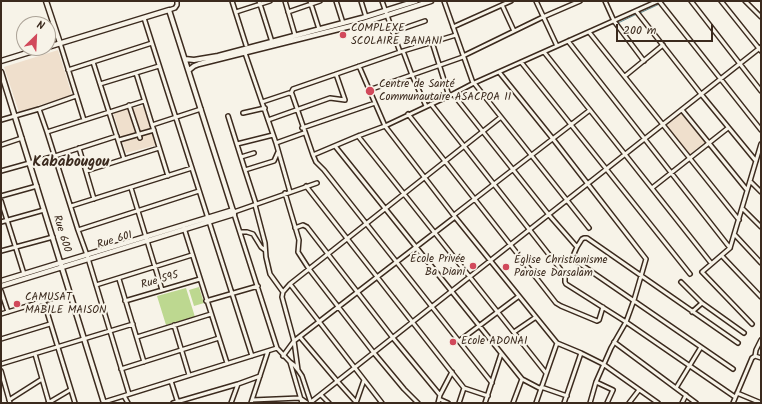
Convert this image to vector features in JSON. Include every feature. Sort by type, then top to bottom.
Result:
[{"type":"street","points":[[46,1],[84,120]]},
{"type":"street","points":[[56,44],[169,10],[177,5],[177,1]]},
{"type":"street","points":[[232,1],[246,45]]},
{"type":"street","points":[[236,12],[270,1]]},
{"type":"street","points":[[285,1],[296,35]]},
{"type":"street","points":[[288,12],[311,2],[320,1]]},
{"type":"street","points":[[336,1],[343,23]]},
{"type":"street","points":[[361,1],[366,17]]},
{"type":"street","points":[[382,1],[393,32],[426,106]]},
{"type":"street","points":[[189,70],[199,64],[386,14],[414,3],[431,1]]},
{"type":"street","points":[[444,1],[473,83],[589,228]]},
{"type":"street","points":[[453,28],[511,1]]},
{"type":"street","points":[[536,1],[557,46]]},
{"type":"street","points":[[369,90],[463,57],[543,17],[580,1]]},
{"type":"street","points":[[605,1],[614,21],[644,61]]},
{"type":"street","points":[[313,155],[385,126],[408,114],[454,94],[473,83],[659,1],[761,130]]},
{"type":"street","points":[[691,1],[761,91]]},
{"type":"street","points":[[169,10],[277,348],[298,370],[305,383],[311,402],[760,49],[721,1]]},
{"type":"street","points":[[746,1],[761,17]]},
{"type":"street","points":[[311,2],[319,29]]},
{"type":"street","points":[[260,3],[272,42]]},
{"type":"street","points":[[502,5],[514,31]]},
{"type":"street","points":[[636,11],[756,162]]},
{"type":"street","points":[[185,59],[194,60],[218,56],[366,17],[386,14]]},
{"type":"street","points":[[144,18],[252,356]]},
{"type":"street","points":[[393,32],[425,21]]},
{"type":"street","points":[[589,32],[739,220]]},
{"type":"street","points":[[456,35],[293,88],[291,94],[302,128],[316,162],[324,170],[492,383]]},
{"type":"street","points":[[568,41],[730,248]]},
{"type":"street","points":[[432,42],[449,96]]},
{"type":"street","points":[[68,70],[152,43]]},
{"type":"street","points":[[625,76],[663,46]]},
{"type":"street","points":[[245,52],[265,108],[290,192]]},
{"type":"street","points":[[544,52],[711,263]]},
{"type":"street","points":[[1,61],[18,56]]},
{"type":"street","points":[[93,62],[124,159]]},
{"type":"street","points":[[521,62],[690,274]]},
{"type":"street","points":[[100,84],[159,66]]},
{"type":"street","points":[[359,66],[385,126],[454,216],[557,343],[603,364],[658,403]]},
{"type":"street","name":"Rue 600","points":[[1,72],[85,339],[103,403]]},
{"type":"street","points":[[498,72],[553,139],[646,258],[626,322],[603,364],[590,403]]},
{"type":"street","points":[[136,73],[168,176]]},
{"type":"street","points":[[268,120],[330,98],[345,100],[336,74]]},
{"type":"street","points":[[1,90],[6,88]]},
{"type":"street","points":[[262,102],[291,94]]},
{"type":"street","points":[[454,94],[548,215],[577,248]]},
{"type":"street","points":[[1,120],[76,96]]},
{"type":"street","points":[[47,132],[144,101]]},
{"type":"street","points":[[302,128],[375,103]]},
{"type":"street","points":[[430,104],[565,275],[566,284],[736,395],[761,403]]},
{"type":"street","points":[[129,105],[139,136]]},
{"type":"street","points":[[243,113],[265,108]]},
{"type":"street","points":[[39,109],[88,257],[129,394]]},
{"type":"street","points":[[152,125],[201,109]]},
{"type":"street","points":[[283,356],[294,341],[378,277],[475,199],[590,110]]},
{"type":"street","points":[[682,110],[747,190]]},
{"type":"street","points":[[408,114],[556,303],[597,322],[603,307]]},
{"type":"street","points":[[228,116],[256,204],[270,274],[283,292]]},
{"type":"street","points":[[298,370],[294,341],[282,297],[283,292],[290,284],[347,238],[501,117]]},
{"type":"street","points":[[652,188],[728,128]]},
{"type":"street","points":[[119,140],[139,136],[154,130]]},
{"type":"street","points":[[276,143],[304,133]]},
{"type":"street","points":[[237,144],[273,134]]},
{"type":"street","points":[[1,172],[117,136]]},
{"type":"street","points":[[358,136],[546,373]]},
{"type":"street","points":[[1,145],[22,138]]},
{"type":"street","points":[[752,324],[702,271],[730,248],[756,162],[760,155],[761,144]]},
{"type":"street","points":[[335,146],[522,379],[541,388],[567,396]]},
{"type":"street","points":[[79,148],[94,199]]},
{"type":"street","points":[[86,171],[159,148]]},
{"type":"street","points":[[245,170],[274,161],[278,152]]},
{"type":"street","points":[[241,157],[254,153]]},
{"type":"street","points":[[71,206],[192,168]]},
{"type":"street","points":[[750,181],[761,192]]},
{"type":"street","points":[[234,212],[317,183]]},
{"type":"street","points":[[1,196],[37,186]]},
{"type":"street","points":[[306,186],[464,388],[488,396]]},
{"type":"street","points":[[131,188],[162,290]]},
{"type":"street","points":[[78,230],[199,191]]},
{"type":"street","points":[[285,193],[299,240],[298,252],[309,269],[374,353],[404,389],[418,403]]},
{"type":"street","points":[[1,202],[24,274]]},
{"type":"street","points":[[742,208],[761,227]]},
{"type":"street","points":[[1,222],[44,210]]},
{"type":"street","name":"Rue 601","points":[[1,286],[61,265],[234,212]]},
{"type":"street","points":[[295,228],[303,226],[307,227],[440,397],[448,403]]},
{"type":"street","points":[[184,227],[206,301],[227,363]]},
{"type":"street","points":[[240,232],[253,234],[261,247],[265,250]]},
{"type":"street","points":[[735,235],[761,263]]},
{"type":"street","points":[[1,251],[53,236]]},
{"type":"street","points":[[734,369],[574,259],[573,256],[582,239],[587,238],[738,343]]},
{"type":"street","points":[[96,285],[192,255]]},
{"type":"street","points":[[722,256],[761,297]]},
{"type":"street","name":"Rue 601","points":[[1,281],[61,265]]},
{"type":"street","points":[[119,279],[144,362]]},
{"type":"street","name":"Rue 595","points":[[125,301],[200,279]]},
{"type":"street","points":[[681,282],[702,303],[744,333]]},
{"type":"street","points":[[290,284],[382,403]]},
{"type":"street","points":[[206,301],[258,286]]},
{"type":"street","points":[[1,291],[8,312]]},
{"type":"street","points":[[1,314],[70,293]]},
{"type":"street","points":[[459,342],[518,296]]},
{"type":"street","points":[[44,302],[75,403]]},
{"type":"street","points":[[692,312],[702,303]]},
{"type":"street","points":[[137,337],[211,314]]},
{"type":"street","points":[[514,332],[536,317]]},
{"type":"street","points":[[1,339],[50,324]]},
{"type":"street","points":[[1,364],[133,324]]},
{"type":"street","points":[[174,325],[189,375]]},
{"type":"street","points":[[300,337],[356,402],[364,380]]},
{"type":"street","points":[[121,369],[218,338]]},
{"type":"street","points":[[733,403],[761,340]]},
{"type":"street","points":[[614,342],[696,403]]},
{"type":"street","points":[[536,403],[557,343]]},
{"type":"street","points":[[676,388],[701,347]]},
{"type":"street","points":[[103,403],[277,348]]},
{"type":"street","points":[[268,351],[252,401],[300,398],[307,403]]},
{"type":"street","points":[[564,403],[581,353]]},
{"type":"street","points":[[35,354],[49,403],[70,390]]},
{"type":"street","points":[[485,403],[501,354]]},
{"type":"street","points":[[755,356],[761,358]]},
{"type":"street","points":[[290,362],[302,403]]},
{"type":"street","points":[[1,372],[9,401],[42,379]]},
{"type":"street","points":[[438,403],[452,372]]},
{"type":"street","points":[[173,403],[260,376]]},
{"type":"street","points":[[513,403],[522,379]]},
{"type":"street","points":[[171,381],[177,402]]},
{"type":"street","points":[[596,382],[613,390],[607,403]]},
{"type":"street","points":[[231,403],[238,384]]},
{"type":"street","points":[[459,403],[464,388]]},
{"type":"street","points":[[629,403],[639,390]]},
{"type":"street","points":[[321,395],[329,403]]},
{"type":"street","points":[[682,403],[686,395]]},
{"type":"street","points":[[124,396],[128,403]]},
{"type":"shaded area","points":[[58,50],[72,95],[19,112],[4,67],[39,56],[56,56],[56,51]]},
{"type":"shaded area","points":[[143,106],[157,145],[126,153],[113,112]]},
{"type":"shaded area","points":[[682,113],[705,142],[689,155],[666,126]]},
{"type":"green space","points":[[199,287],[204,303],[194,306],[189,290]]},
{"type":"green space","points":[[186,288],[195,317],[166,325],[157,296]]},
{"type":"waterway","points":[[640,13],[666,1]]},
{"type":"waterway","points":[[618,23],[637,14]]},
{"type":"place","name":"COMPLEXE SCOLAIRE BANANI","points":[[343,35]]},
{"type":"place","name":"Centre de Santé Communautaire ASACPOA II","points":[[370,91]]},
{"type":"place","name":"École Privée Ba Diani","points":[[473,266]]},
{"type":"place","name":"Église Christianisme Paroise Darsalam","points":[[506,267]]},
{"type":"place","name":"CAMUSAT MABILE MAISON","points":[[17,304]]},
{"type":"place","name":"Ecole ADONAI","points":[[453,342]]},
{"type":"district","name":"Kababougou","points":[[71,163]]}]
